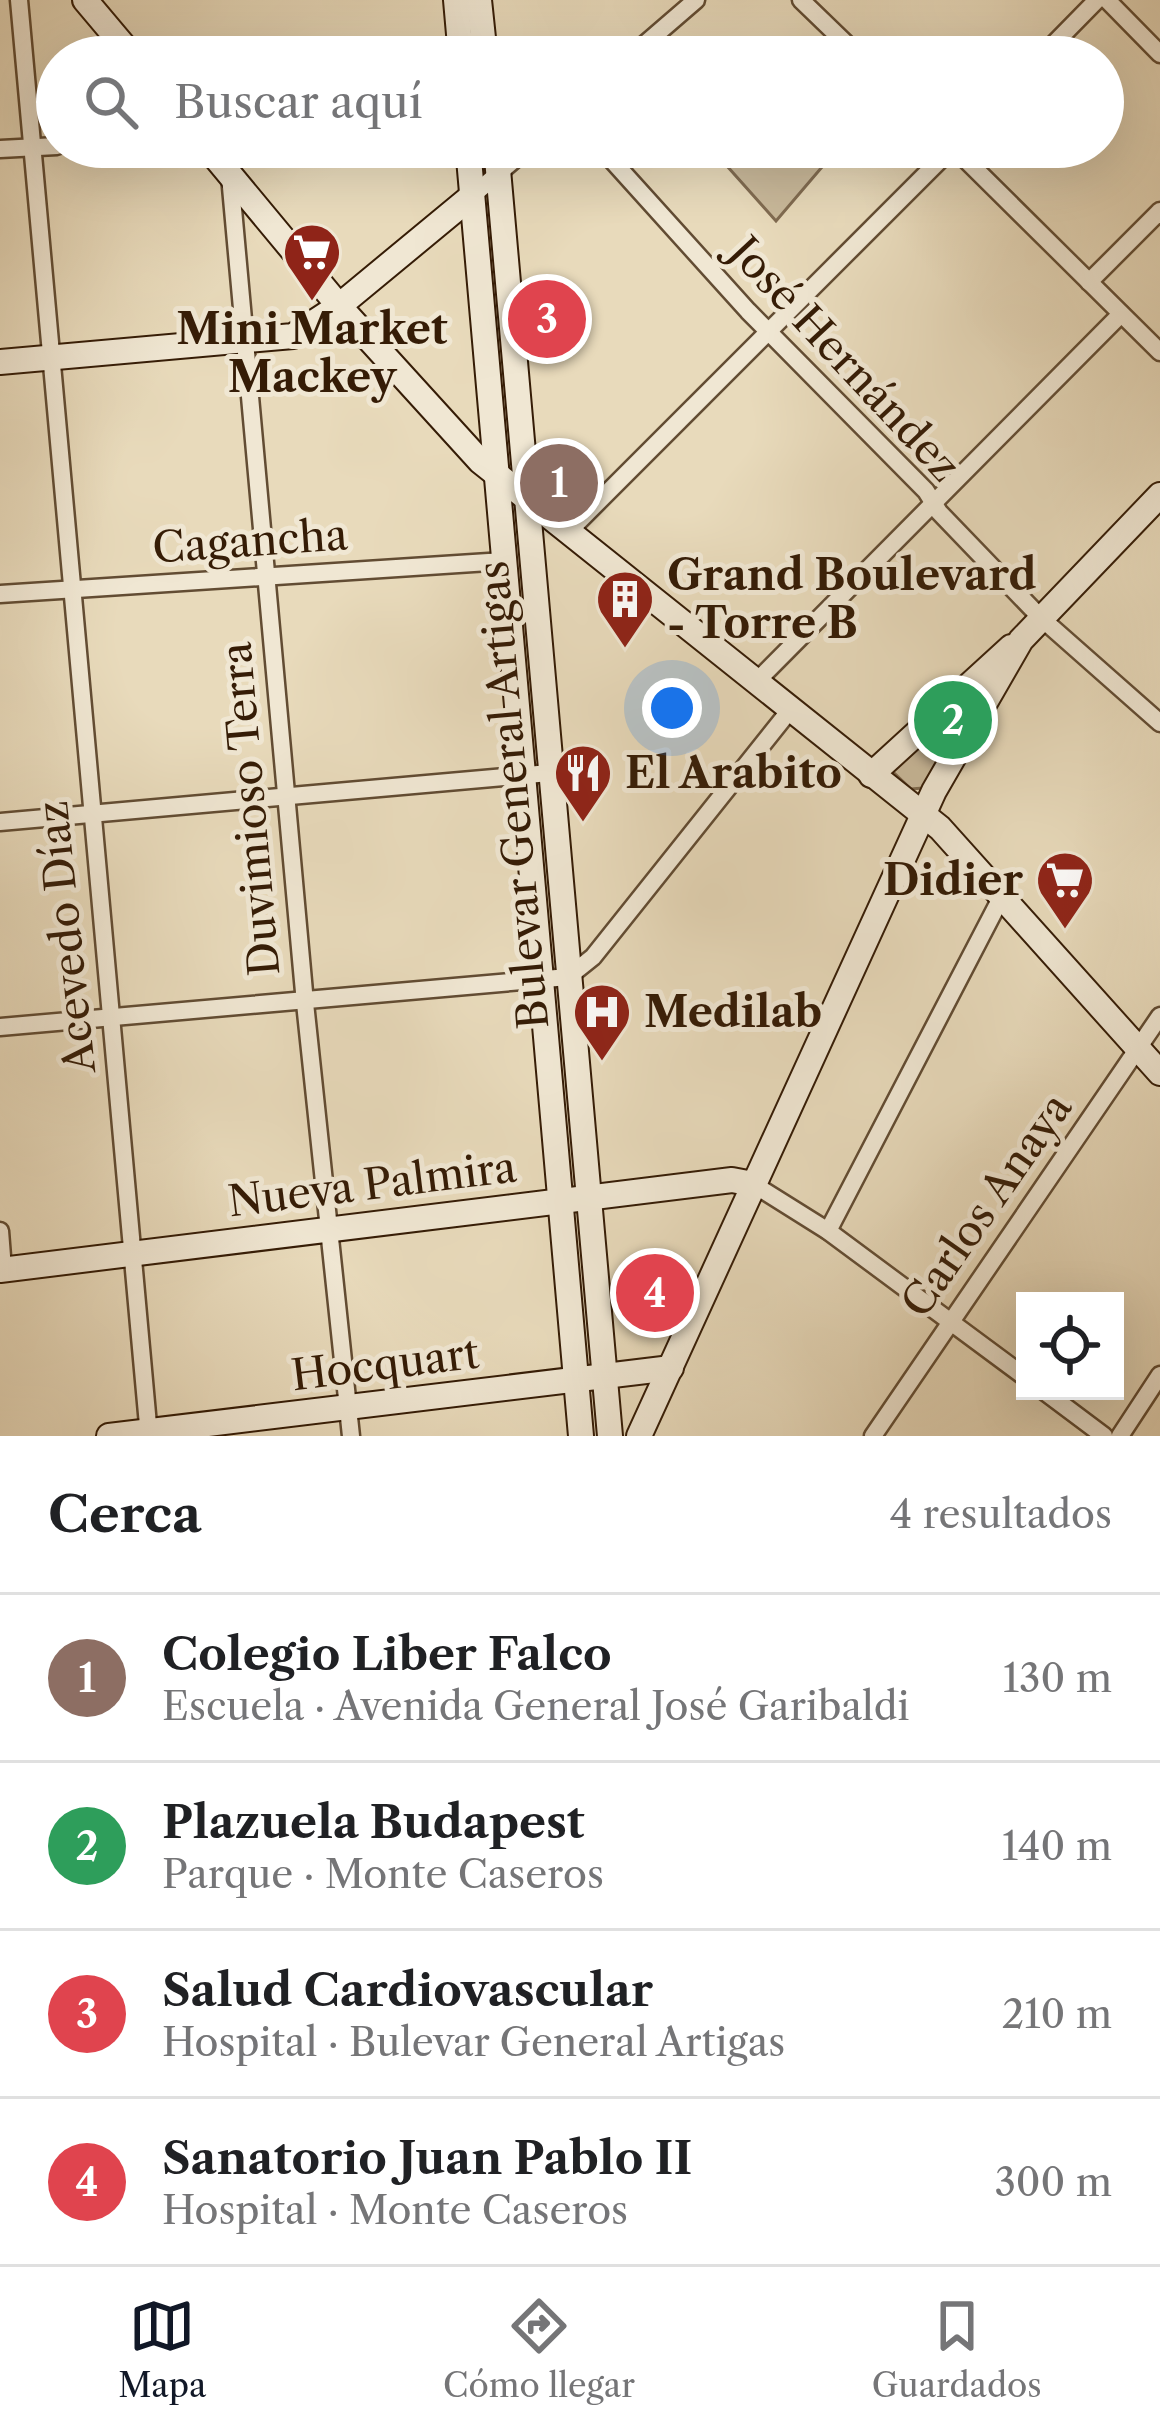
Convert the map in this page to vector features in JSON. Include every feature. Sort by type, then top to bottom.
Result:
[{"type":"street","name":"Acevedo Díaz","points":[[19,0],[149,1434]]},
{"type":"street","points":[[85,0],[115,36]]},
{"type":"street","points":[[456,0],[459,36]]},
{"type":"street","points":[[479,0],[483,36]]},
{"type":"street","points":[[654,36],[696,0]]},
{"type":"street","points":[[801,0],[838,36]]},
{"type":"street","points":[[1061,36],[1096,0]]},
{"type":"street","points":[[1107,0],[1160,54]]},
{"type":"street","points":[[0,149],[36,147]]},
{"type":"street","points":[[224,168],[339,307],[495,475],[940,828],[1160,1073]]},
{"type":"street","name":"Bulevar General Artigas","points":[[470,168],[504,561],[568,977],[610,1436]]},
{"type":"street","name":"Bulevar General Artigas","points":[[498,168],[542,690],[536,774],[540,980],[581,1436]]},
{"type":"street","points":[[0,362],[293,336],[339,307],[506,168]]},
{"type":"street","name":"José Hernández","points":[[619,168],[1040,617],[1160,723]]},
{"type":"street","points":[[566,533],[932,168]]},
{"type":"street","points":[[974,168],[1160,352]]},
{"type":"street","name":"Duvimioso Terra","points":[[230,176],[304,1003],[351,1436]]},
{"type":"street","points":[[472,196],[487,207],[495,270],[510,299]]},
{"type":"street","points":[[1089,282],[1160,211]]},
{"type":"street","points":[[756,682],[1121,314]]},
{"type":"street","points":[[487,356],[514,354]]},
{"type":"street","points":[[490,388],[501,407],[508,471],[526,500]]},
{"type":"street","points":[[495,475],[514,506],[529,663],[542,690]]},
{"type":"street","points":[[639,1436],[922,815],[1021,640],[1160,495]]},
{"type":"street","name":"Cagancha","points":[[0,594],[504,561]]},
{"type":"street","points":[[872,775],[996,657],[1021,640]]},
{"type":"street","points":[[0,1027],[568,977],[593,957],[790,710]]},
{"type":"street","points":[[0,822],[536,774]]},
{"type":"street","points":[[828,1231],[1001,898]]},
{"type":"street","name":"Carlos Anaya","points":[[873,1436],[1160,1016]]},
{"type":"street","name":"Nueva Palmira","points":[[2,1270],[732,1180],[753,1184]]},
{"type":"street","points":[[753,1184],[828,1231],[1016,1370]]},
{"type":"street","points":[[0,1231],[2,1270]]},
{"type":"street","name":"Hocquart","points":[[109,1436],[671,1369]]},
{"type":"street","points":[[1120,1436],[1160,1375]]},
{"type":"street","points":[[1056,1400],[1104,1436]]},
{"type":"shaded area","points":[[729,168],[821,168],[776,221]]},
{"type":"shaded area","points":[[990,675],[923,788],[911,789],[892,771]]},
{"type":"place","name":"Mini Market Mackey","points":[[312,303]]},
{"type":"place","name":"Salud Cardiovascular","points":[[547,319]]},
{"type":"place","name":"Colegio Liber Falco","points":[[559,483]]},
{"type":"place","name":"Grand Boulevard - Torre B","points":[[625,650]]},
{"type":"place","name":"Plazuela Budapest","points":[[953,720]]},
{"type":"place","name":"El Arabito","points":[[583,824]]},
{"type":"place","name":"Didier","points":[[1065,931]]},
{"type":"place","name":"Medilab","points":[[602,1063]]},
{"type":"place","name":"Sanatorio Juan Pablo II","points":[[655,1293]]}]
